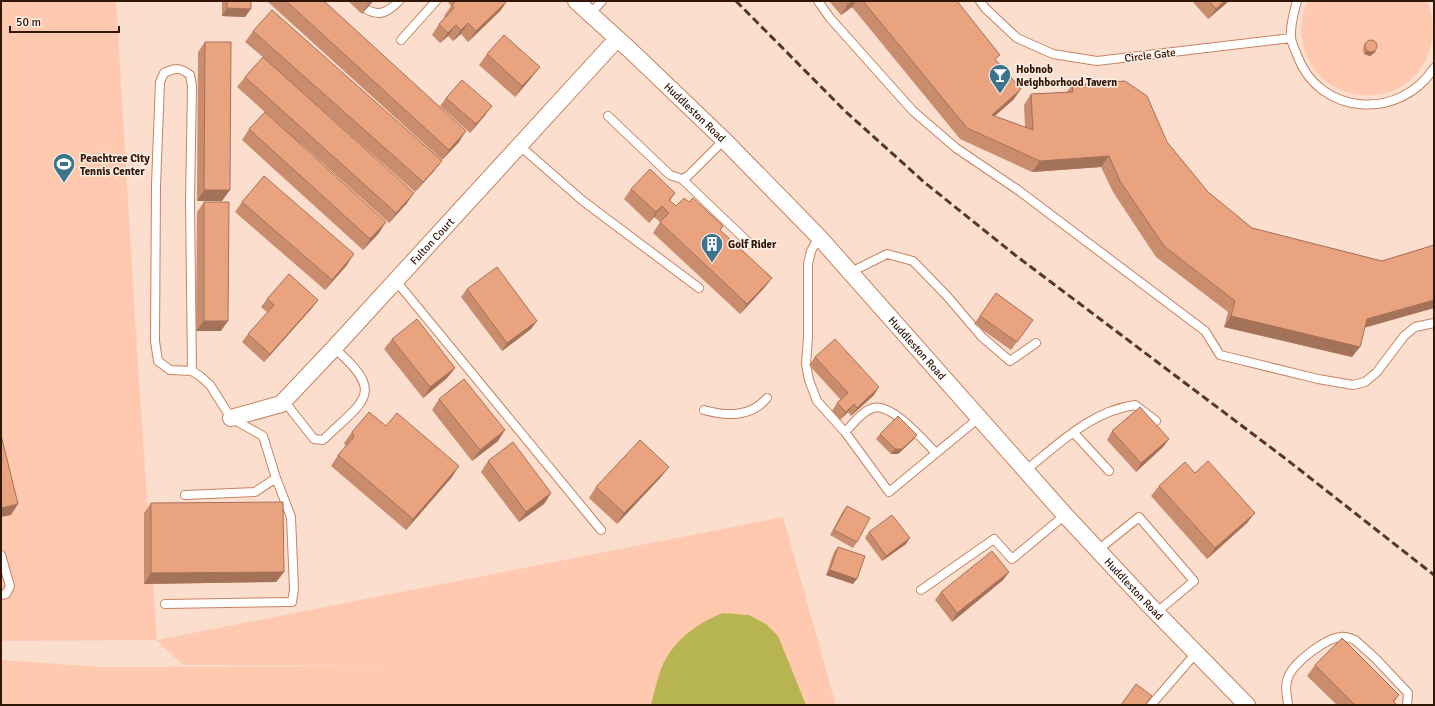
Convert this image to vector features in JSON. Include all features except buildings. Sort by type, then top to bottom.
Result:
[{"type":"street","name":"Huddleston Road","points":[[576,1],[724,140],[819,237],[1098,550],[1247,705]]},
{"type":"street","name":"Fulton Court","points":[[231,418],[281,404],[396,281],[617,39]]},
{"type":"lane","points":[[366,9],[374,13],[384,13],[399,1]]},
{"type":"lane","points":[[401,40],[436,1]]},
{"type":"lane","points":[[590,14],[602,1]]},
{"type":"lane","points":[[818,1],[830,18],[913,111],[956,148],[1018,190],[1205,331],[1220,354],[1318,379],[1353,385],[1365,382],[1376,372],[1404,336],[1415,327],[1434,323]]},
{"type":"lane","name":"Circle Gate","points":[[980,1],[985,8],[1017,38],[1053,54],[1097,61],[1291,38]]},
{"type":"lane","points":[[1298,1],[1293,16],[1291,38],[1302,68],[1320,89],[1338,100],[1362,105],[1384,103],[1405,95],[1422,83],[1433,70]]},
{"type":"lane","points":[[165,604],[292,602],[294,589],[291,517],[276,478],[263,436],[231,418],[210,385],[200,376],[192,371],[170,370],[158,361],[155,341],[156,186],[160,82],[164,73],[173,68],[182,69],[190,75],[192,86],[190,201],[192,371]]},
{"type":"lane","points":[[608,116],[670,175],[682,179],[750,244]]},
{"type":"lane","points":[[682,179],[688,176],[724,140]]},
{"type":"lane","points":[[520,146],[583,201],[699,288]]},
{"type":"lane","points":[[819,237],[811,251],[808,264],[808,337],[806,364],[809,380],[817,400],[845,432],[889,492],[980,417]]},
{"type":"lane","points":[[851,272],[887,254],[913,261],[947,296],[982,337],[1010,361],[1036,343]]},
{"type":"lane","points":[[396,281],[601,530]]},
{"type":"lane","points":[[284,401],[314,439],[323,440],[362,402],[366,392],[365,381],[351,363],[334,348]]},
{"type":"lane","points":[[704,410],[722,415],[746,413],[762,405],[767,398]]},
{"type":"lane","points":[[1026,470],[1091,420],[1123,406],[1135,405],[1156,421]]},
{"type":"lane","points":[[845,432],[868,410],[880,407],[896,415],[936,452]]},
{"type":"lane","points":[[1074,433],[1109,471]]},
{"type":"lane","points":[[185,495],[255,492],[276,478]]},
{"type":"lane","points":[[921,590],[994,539],[1012,559],[1066,515]]},
{"type":"lane","points":[[1098,550],[1139,517],[1194,581],[1157,612]]},
{"type":"lane","points":[[1,556],[10,586],[6,594],[1,595]]},
{"type":"lane","points":[[1288,705],[1286,683],[1289,674],[1312,652],[1323,644],[1332,639],[1345,636],[1355,640],[1400,682],[1408,693],[1407,705]]},
{"type":"lane","points":[[1153,704],[1196,653]]},
{"type":"shaded area","points":[[1,1],[116,1],[138,367],[157,640],[783,517],[836,705],[1,705],[1,660],[102,667],[398,666],[183,665],[156,640],[1,641]]},
{"type":"shaded area","points":[[1308,1],[1427,1],[1432,15],[1433,36],[1427,57],[1414,76],[1397,89],[1378,95],[1358,95],[1339,89],[1322,78],[1309,61],[1302,39],[1301,29],[1303,15]]},
{"type":"shaded area","points":[[723,613],[749,615],[766,624],[778,636],[806,705],[651,705],[660,672],[670,652],[685,636],[703,622]]},
{"type":"railway","points":[[736,1],[845,111],[924,182],[1015,255],[1286,459],[1434,575]]},
{"type":"place","name":"Hobnob Neighborhood Tavern","points":[[1000,94]]},
{"type":"place","name":"Peachtree City Tennis Center","points":[[64,184]]},
{"type":"place","name":"Golf Rider","points":[[712,264]]}]
